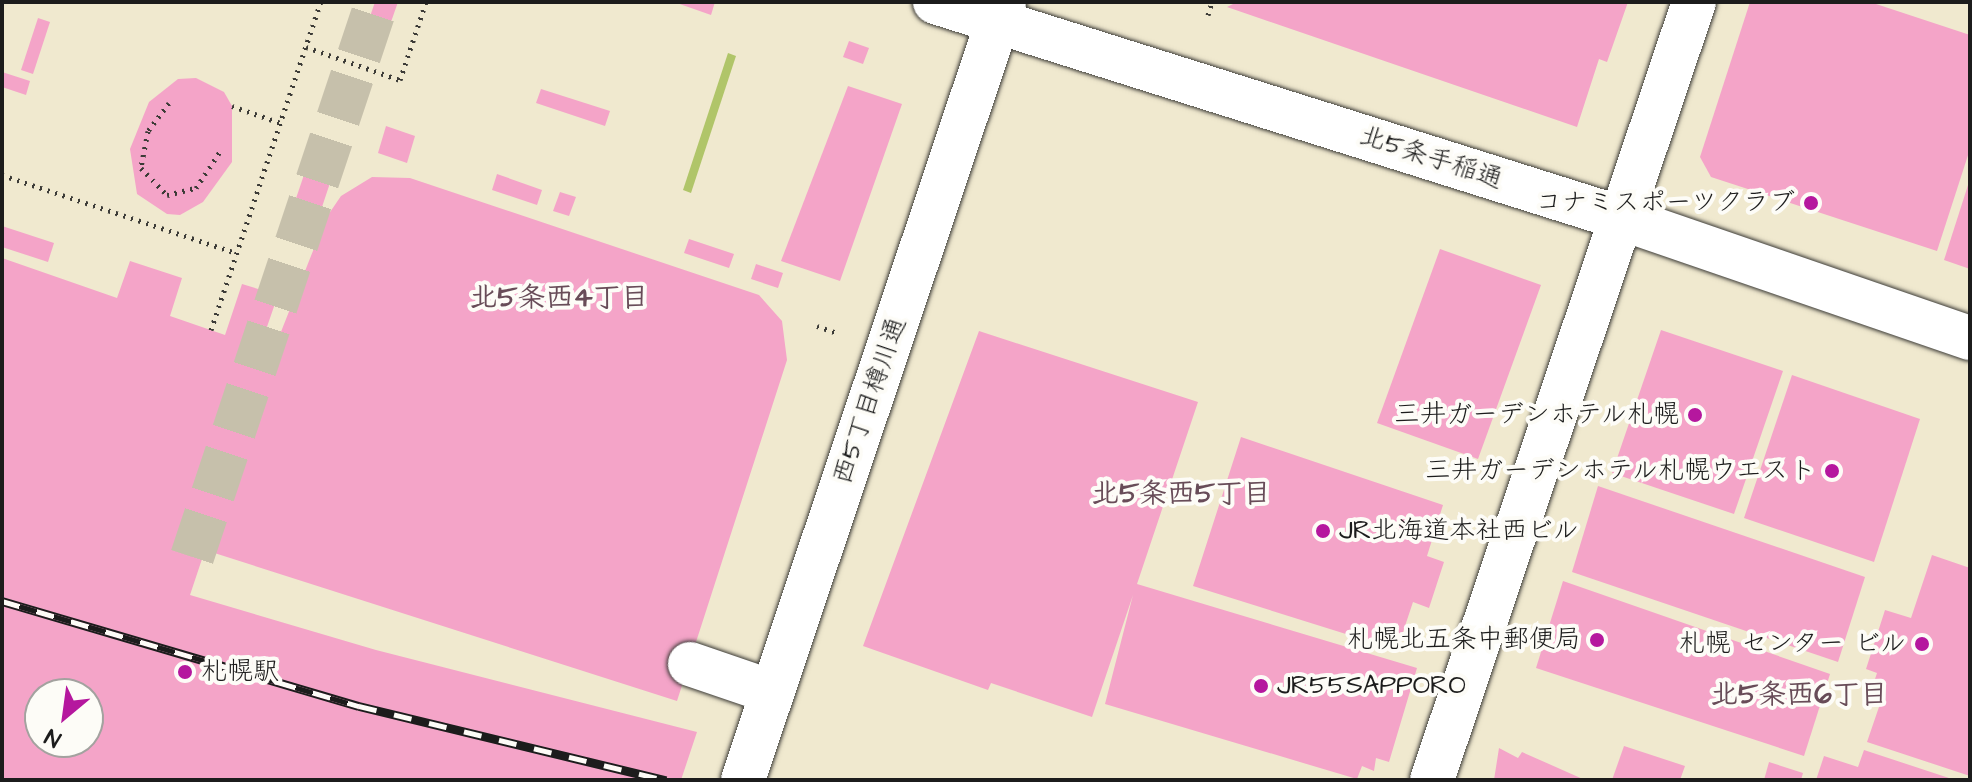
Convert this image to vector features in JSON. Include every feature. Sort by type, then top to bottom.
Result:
[{"type":"street","name":"北5条手稲通","points":[[935,2],[1000,12],[1621,218],[1970,338]]},
{"type":"street","points":[[1432,780],[1694,2]]},
{"type":"street","name":"西5丁目樽川通","points":[[743,780],[1000,12]]},
{"type":"street","points":[[690,664],[772,692]]},
{"type":"path","points":[[211,330],[321,2]]},
{"type":"path","points":[[306,47],[400,80],[426,2]]},
{"type":"path","points":[[1208,15],[1212,2]]},
{"type":"path","points":[[169,103],[148,131],[141,168],[167,195],[196,188],[221,150]]},
{"type":"path","points":[[232,106],[281,123]]},
{"type":"path","points":[[2,175],[237,253]]},
{"type":"path","points":[[817,326],[837,333]]},
{"type":"green space","points":[[728,53],[736,56],[691,193],[683,190]]},
{"type":"building","points":[[375,2],[398,2],[385,39],[365,31]]},
{"type":"building","points":[[674,2],[715,2],[711,15]]},
{"type":"building","points":[[1237,2],[1628,2],[1607,62],[1599,59],[1577,127],[1227,7]]},
{"type":"building","points":[[1750,2],[1870,2],[1970,35],[1970,149],[1937,251],[1711,177],[1700,157]]},
{"type":"building","points":[[38,18],[50,22],[33,74],[21,70]]},
{"type":"building","points":[[849,41],[869,48],[863,64],[843,57]]},
{"type":"building","points":[[2,72],[30,81],[26,95],[2,87]]},
{"type":"building","points":[[196,78],[224,92],[232,106],[232,162],[203,202],[180,215],[167,214],[137,194],[130,149],[149,102],[178,79]]},
{"type":"building","points":[[848,86],[902,104],[840,281],[781,261]]},
{"type":"building","points":[[541,89],[610,111],[605,126],[536,103]]},
{"type":"building","points":[[386,126],[415,136],[407,163],[378,153]]},
{"type":"building","points":[[307,166],[333,174],[316,225],[290,216]]},
{"type":"building","points":[[497,174],[542,190],[537,205],[492,190]]},
{"type":"building","points":[[372,177],[410,178],[759,295],[782,321],[787,360],[677,701],[205,550],[190,595],[376,650],[697,732],[681,780],[2,780],[2,258],[117,298],[130,261],[182,278],[170,316],[225,335],[242,284],[278,295],[260,347],[273,352],[326,218],[341,196]]},
{"type":"building","points":[[1970,182],[1970,269],[1944,260]]},
{"type":"building","points":[[560,192],[576,197],[569,216],[553,211]]},
{"type":"building","points":[[2,226],[54,243],[48,262],[2,247]]},
{"type":"building","points":[[689,239],[734,254],[729,268],[684,253]]},
{"type":"building","points":[[1440,249],[1541,285],[1478,459],[1377,423]]},
{"type":"building","points":[[756,264],[783,273],[778,288],[751,279]]},
{"type":"building","points":[[1661,330],[1783,371],[1734,514],[1612,473]]},
{"type":"building","points":[[979,331],[1198,402],[1137,584],[1417,668],[1389,762],[1376,758],[1374,771],[1362,766],[1357,779],[1105,704],[1133,595],[1092,717],[991,683],[988,690],[863,646]]},
{"type":"building","points":[[1792,375],[1920,419],[1874,562],[1744,518]]},
{"type":"building","name":"JR北海道本社西ビル","points":[[1241,437],[1443,505],[1427,556],[1444,562],[1429,608],[1413,602],[1397,650],[1193,586]]},
{"type":"building","points":[[1598,486],[1865,577],[1838,662],[1572,572]]},
{"type":"building","name":"札幌 センター ビル","points":[[1932,555],[1970,568],[1970,776],[1867,742],[1880,704],[1868,700],[1877,673],[1866,669],[1885,610],[1911,618]]},
{"type":"building","points":[[1563,581],[1830,674],[1804,756],[1536,668]]},
{"type":"building","points":[[1624,746],[1685,766],[1680,780],[1612,780]]},
{"type":"building","points":[[1499,748],[1518,758],[1522,752],[1585,780],[1494,780]]},
{"type":"building","points":[[1864,750],[1952,780],[1816,780],[1824,756],[1858,767]]},
{"type":"building","points":[[1769,762],[1803,773],[1801,780],[1764,780]]},
{"type":"tunnel","points":[[192,557],[377,2]]},
{"type":"railway","points":[[2,601],[359,706],[666,780]]},
{"type":"place","name":"コナミスポーツクラブ","points":[[1811,203]]},
{"type":"place","name":"三井ガーデンホテル札幌","points":[[1695,415]]},
{"type":"place","name":"三井ガーデンホテル札幌ウエスト","points":[[1832,471]]},
{"type":"place","name":"JR北海道本社西ビル","points":[[1323,531]]},
{"type":"place","name":"札幌北五条中郵便局","points":[[1597,640]]},
{"type":"place","name":"札幌 センター ビル","points":[[1922,644]]},
{"type":"place","name":"札幌駅","points":[[185,672]]},
{"type":"place","name":"JR55SAPPORO","points":[[1261,686]]},
{"type":"district","name":"北5条西4丁目","points":[[559,298]]},
{"type":"district","name":"北5条西5丁目","points":[[1181,494]]},
{"type":"district","name":"北5条西6丁目","points":[[1799,695]]}]
